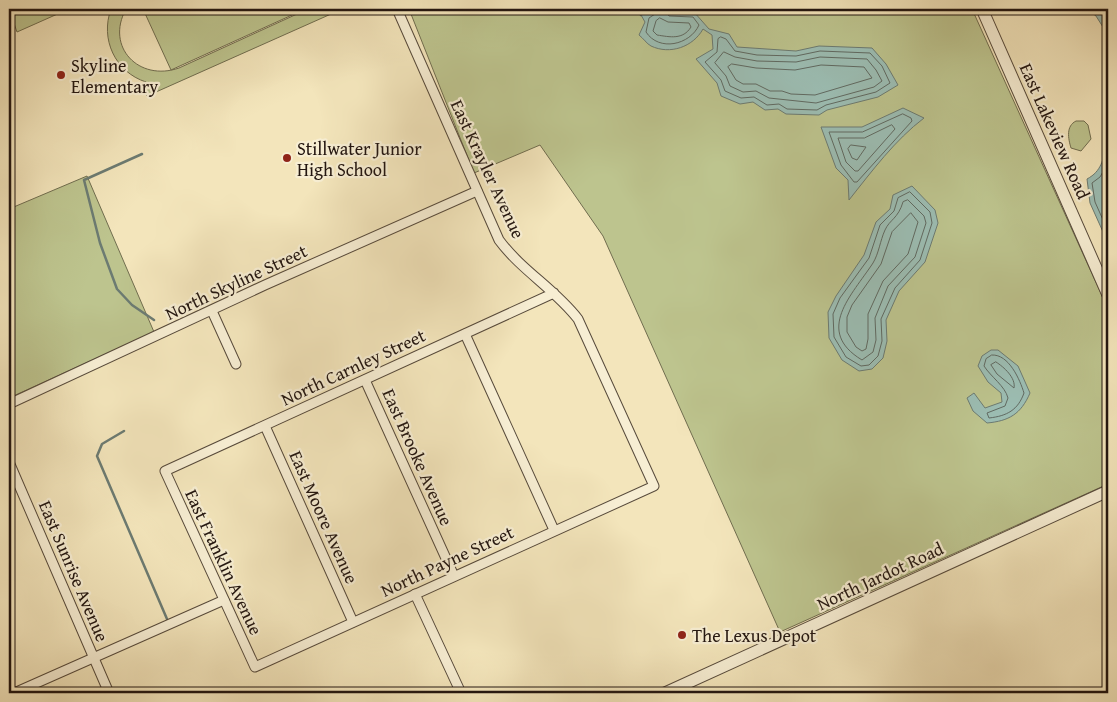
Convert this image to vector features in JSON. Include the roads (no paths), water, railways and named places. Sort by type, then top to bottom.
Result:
[{"type":"street","name":"East Krayler Avenue","points":[[397,9],[499,240],[513,258],[554,293],[578,319],[654,486]]},
{"type":"street","name":"East Lakeview Road","points":[[982,9],[1108,295]]},
{"type":"street","name":"North Skyline Street","points":[[9,404],[477,191]]},
{"type":"street","name":"North Carnley Street","points":[[164,471],[554,293]]},
{"type":"street","points":[[212,311],[236,364]]},
{"type":"street","points":[[465,334],[554,530]]},
{"type":"street","name":"East Brooke Avenue","points":[[365,380],[454,576]]},
{"type":"street","name":"East Moore Avenue","points":[[265,426],[353,622]]},
{"type":"street","name":"East Sunrise Avenue","points":[[9,462],[109,693]]},
{"type":"street","name":"East Franklin Avenue","points":[[164,471],[255,666]]},
{"type":"street","name":"North Payne Street","points":[[255,666],[654,486]]},
{"type":"street","name":"North Jardot Road","points":[[665,693],[1108,491]]},
{"type":"street","points":[[415,594],[460,693]]},
{"type":"street","points":[[14,693],[224,600]]},
{"type":"water","points":[[655,9],[694,12],[709,29],[729,34],[737,47],[796,51],[819,46],[872,48],[886,64],[898,85],[878,97],[827,110],[819,115],[786,114],[778,109],[765,110],[753,102],[740,104],[721,96],[717,83],[696,59],[713,49],[712,35],[703,29],[687,45],[666,50],[651,46],[639,35],[645,22],[641,15]]},
{"type":"water","points":[[1087,9],[1108,9],[1108,35],[1096,16]]},
{"type":"water","points":[[1108,52],[1108,106],[1105,99],[1103,79]]},
{"type":"water","points":[[903,108],[924,118],[894,146],[849,200],[848,180],[836,168],[821,127],[862,127]]},
{"type":"water","points":[[1108,145],[1108,243],[1090,203],[1087,179],[1099,169]]},
{"type":"water","points":[[912,186],[935,210],[938,223],[925,262],[899,291],[886,320],[887,341],[883,358],[872,369],[859,371],[842,360],[829,338],[828,312],[836,296],[864,255],[876,222],[890,209],[893,195]]},
{"type":"water","points":[[991,350],[998,350],[1018,366],[1030,393],[1023,406],[1013,415],[1002,420],[987,423],[973,411],[967,398],[974,393],[985,408],[1002,402],[1001,393],[988,382],[978,366],[982,356]]},
{"type":"waterway","points":[[636,9],[641,15]]},
{"type":"waterway","points":[[142,154],[84,180],[100,243],[117,289],[132,305],[154,320]]},
{"type":"waterway","points":[[124,431],[102,444],[97,456],[167,619]]},
{"type":"place","name":"Skyline Elementary","points":[[61,75]]},
{"type":"place","name":"Stillwater Junior High School","points":[[287,158]]},
{"type":"place","name":"The Lexus Depot","points":[[682,635]]}]
